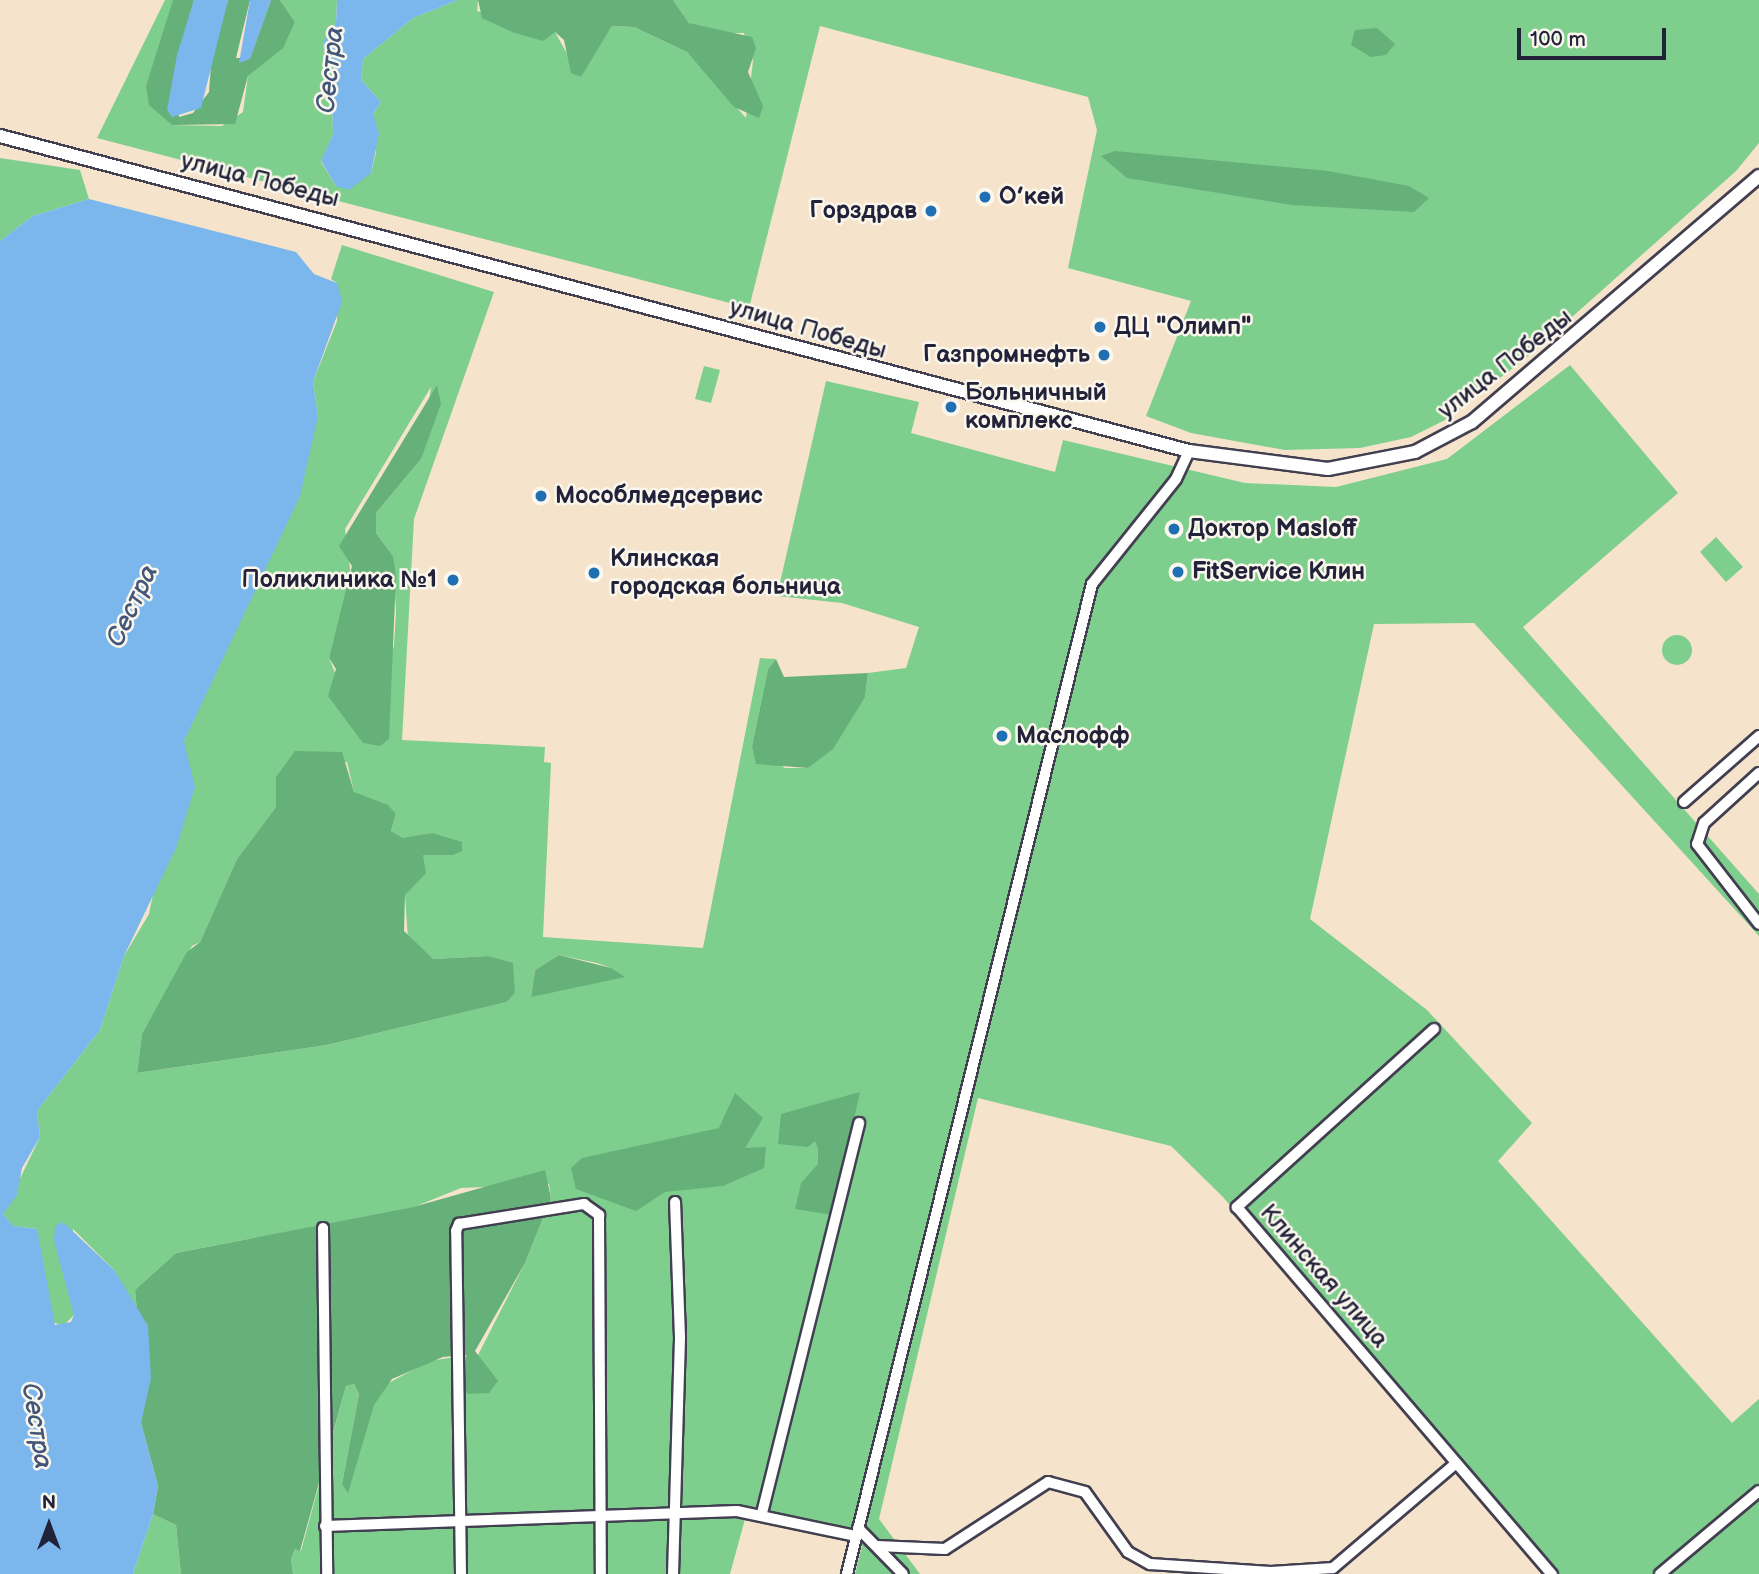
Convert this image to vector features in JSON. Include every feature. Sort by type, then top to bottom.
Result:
[{"type":"street","name":"улица Победы","points":[[0,136],[1189,451],[1328,469],[1435,443],[1512,391],[1759,176]]},
{"type":"street","points":[[847,1574],[1093,584],[1176,479],[1189,451]]},
{"type":"street","points":[[1684,802],[1759,736]]},
{"type":"street","points":[[1759,773],[1704,823],[1698,844],[1759,924]]},
{"type":"street","name":"Клинская улица","points":[[1434,1029],[1237,1207],[1552,1574]]},
{"type":"street","points":[[762,1513],[859,1123]]},
{"type":"street","points":[[673,1574],[677,1510],[675,1202]]},
{"type":"street","points":[[461,1574],[458,1522],[456,1231],[459,1224],[584,1204],[599,1214],[601,1574]]},
{"type":"street","points":[[323,1228],[327,1574]]},
{"type":"street","points":[[877,1546],[945,1549],[1048,1482],[1085,1492],[1128,1552],[1150,1564],[1234,1572],[1333,1569],[1455,1464]]},
{"type":"street","points":[[1660,1574],[1759,1490]]},
{"type":"street","points":[[326,1527],[601,1516],[677,1510],[762,1513],[857,1532],[877,1546],[903,1574]]},
{"type":"green space","points":[[165,0],[173,0],[166,37],[146,86],[172,125],[222,126],[243,112],[248,76],[295,22],[280,0],[337,0],[336,23],[323,44],[327,61],[341,76],[332,91],[333,135],[321,162],[336,186],[371,173],[376,152],[373,114],[381,102],[361,80],[363,59],[413,18],[458,0],[478,0],[477,11],[555,32],[580,77],[612,26],[634,27],[687,52],[746,118],[753,61],[744,33],[718,33],[689,23],[673,0],[1759,0],[1759,143],[1736,171],[1526,358],[1445,420],[1411,437],[1360,448],[1285,450],[1191,433],[1146,416],[1191,301],[1068,268],[1097,130],[1088,97],[820,26],[749,308],[97,138]]},
{"type":"green space","points":[[173,0],[194,0],[174,81],[179,117],[193,113],[209,92],[212,52],[228,0],[250,0],[236,58],[250,58],[271,0],[280,0],[295,22],[283,48],[248,76],[235,124],[172,125],[149,105],[146,86]]},
{"type":"green space","points":[[478,0],[673,0],[689,23],[752,37],[756,48],[748,72],[763,106],[759,118],[734,107],[687,52],[634,27],[612,26],[581,77],[571,73],[564,40],[555,32],[543,41],[512,32],[482,18]]},
{"type":"green space","points":[[1377,28],[1395,44],[1386,55],[1371,57],[1351,45],[1355,30]]},
{"type":"green space","points":[[1115,151],[1328,171],[1409,186],[1429,198],[1414,212],[1292,205],[1127,178],[1101,156]]},
{"type":"green space","points":[[0,158],[80,170],[89,199],[33,216],[0,241]]},
{"type":"green space","points":[[342,245],[494,292],[414,519],[402,740],[545,747],[544,762],[551,763],[543,937],[703,948],[760,658],[776,659],[768,669],[752,746],[785,768],[808,768],[865,697],[868,673],[906,668],[919,627],[842,603],[777,596],[826,381],[919,402],[911,433],[1055,472],[1063,440],[1245,483],[1336,487],[1447,459],[1570,365],[1678,493],[1523,627],[1759,894],[1759,936],[1474,623],[1374,624],[1310,919],[1427,1010],[1532,1123],[1498,1161],[1732,1423],[1759,1399],[1759,1574],[1542,1574],[1223,1197],[1171,1146],[978,1098],[879,1519],[920,1574],[855,1574],[863,1542],[858,1528],[745,1519],[730,1574],[293,1574],[291,1559],[295,1549],[301,1551],[346,1386],[354,1384],[359,1394],[342,1484],[381,1387],[430,1361],[468,1355],[458,1383],[476,1359],[525,1263],[551,1198],[549,1184],[461,1188],[414,1207],[176,1253],[135,1290],[137,1311],[115,1271],[73,1229],[74,1315],[63,1326],[50,1321],[37,1229],[13,1226],[3,1214],[40,1137],[37,1111],[100,1030],[124,956],[149,914],[184,741],[265,562],[318,416],[313,382],[337,321],[337,283],[331,279]],"holes":[[[431,387],[421,459],[376,513],[376,533],[393,556],[396,612],[394,646],[363,742],[329,658],[351,576],[345,529]],[[347,762],[354,792],[396,814],[391,831],[404,839],[432,833],[443,854],[423,855],[405,895],[408,940],[433,959],[488,956],[515,993],[507,1002],[327,1045],[137,1073],[142,1034],[192,946],[200,942],[237,859],[276,807],[276,777]],[[559,955],[611,968],[531,997],[535,970]]]},
{"type":"green space","points":[[704,366],[720,370],[711,403],[695,399]]},
{"type":"green space","points":[[437,385],[441,404],[421,459],[376,513],[376,533],[393,556],[396,576],[389,739],[380,746],[363,743],[328,696],[336,669],[329,658],[352,566],[339,546]]},
{"type":"green space","points":[[1716,537],[1743,567],[1726,582],[1700,552]]},
{"type":"green space","points":[[1677,635],[1683,636],[1691,644],[1691,656],[1683,664],[1677,665],[1671,664],[1663,656],[1662,650],[1663,644],[1671,636]]},
{"type":"green space","points":[[776,659],[784,677],[868,673],[865,697],[833,749],[808,768],[756,764],[752,746],[768,669]]},
{"type":"green space","points":[[295,751],[342,752],[354,792],[388,805],[396,814],[391,831],[403,838],[432,833],[462,842],[462,851],[453,855],[423,855],[426,873],[405,895],[404,931],[433,959],[488,956],[513,963],[515,993],[507,1002],[327,1045],[137,1073],[142,1034],[187,952],[200,942],[237,859],[276,807],[276,777]]},
{"type":"green space","points":[[559,955],[611,968],[625,977],[531,997],[535,970]]},
{"type":"green space","points":[[860,1092],[832,1215],[795,1209],[801,1183],[818,1164],[818,1149],[815,1141],[808,1147],[778,1144],[781,1114]]},
{"type":"green space","points":[[735,1093],[763,1118],[745,1148],[766,1147],[764,1168],[723,1186],[665,1192],[636,1211],[576,1189],[571,1168],[582,1158],[719,1128]]},
{"type":"green space","points":[[545,1170],[551,1198],[525,1263],[475,1351],[498,1381],[489,1393],[468,1394],[458,1383],[467,1355],[443,1357],[392,1379],[374,1405],[348,1493],[342,1484],[359,1394],[354,1384],[346,1386],[300,1551],[295,1549],[291,1559],[293,1574],[181,1574],[176,1525],[153,1514],[158,1486],[141,1423],[148,1326],[137,1311],[135,1290],[176,1253],[413,1207]]},
{"type":"green space","points":[[153,1514],[176,1525],[181,1574],[133,1574]]},
{"type":"water","points":[[194,0],[228,0],[201,108],[172,117],[167,110],[177,55]]},
{"type":"water","points":[[250,0],[271,0],[250,59],[239,63]]},
{"type":"water","points":[[337,0],[458,0],[413,18],[363,59],[361,80],[381,102],[373,114],[379,134],[371,173],[349,190],[336,186],[321,161],[333,135],[332,91],[341,76],[327,61],[323,43],[336,23]]},
{"type":"water","name":"Сестра","points":[[89,199],[296,252],[314,274],[337,283],[342,302],[313,382],[318,416],[300,496],[184,741],[195,787],[176,848],[124,956],[100,1030],[37,1111],[40,1137],[22,1168],[17,1195],[3,1214],[13,1226],[37,1229],[55,1325],[71,1322],[74,1315],[54,1241],[55,1226],[63,1222],[115,1271],[148,1326],[151,1378],[141,1423],[158,1486],[153,1514],[133,1574],[0,1574],[0,241],[33,216]]},
{"type":"place","name":"О’кей","points":[[985,197]]},
{"type":"place","name":"Горздрав","points":[[931,211]]},
{"type":"place","name":"ДЦ \"Олимп\"","points":[[1100,327]]},
{"type":"place","name":"Газпромнефть","points":[[1104,355]]},
{"type":"place","name":"Больничный комплекс","points":[[951,407]]},
{"type":"place","name":"Мособлмедсервис","points":[[541,496]]},
{"type":"place","name":"Доктор Masloff","points":[[1174,529]]},
{"type":"place","name":"FitService Клин","points":[[1178,572]]},
{"type":"place","name":"Клинская городская больница","points":[[594,573]]},
{"type":"place","name":"Поликлиника №1","points":[[453,580]]},
{"type":"place","name":"Маслофф","points":[[1002,736]]}]
